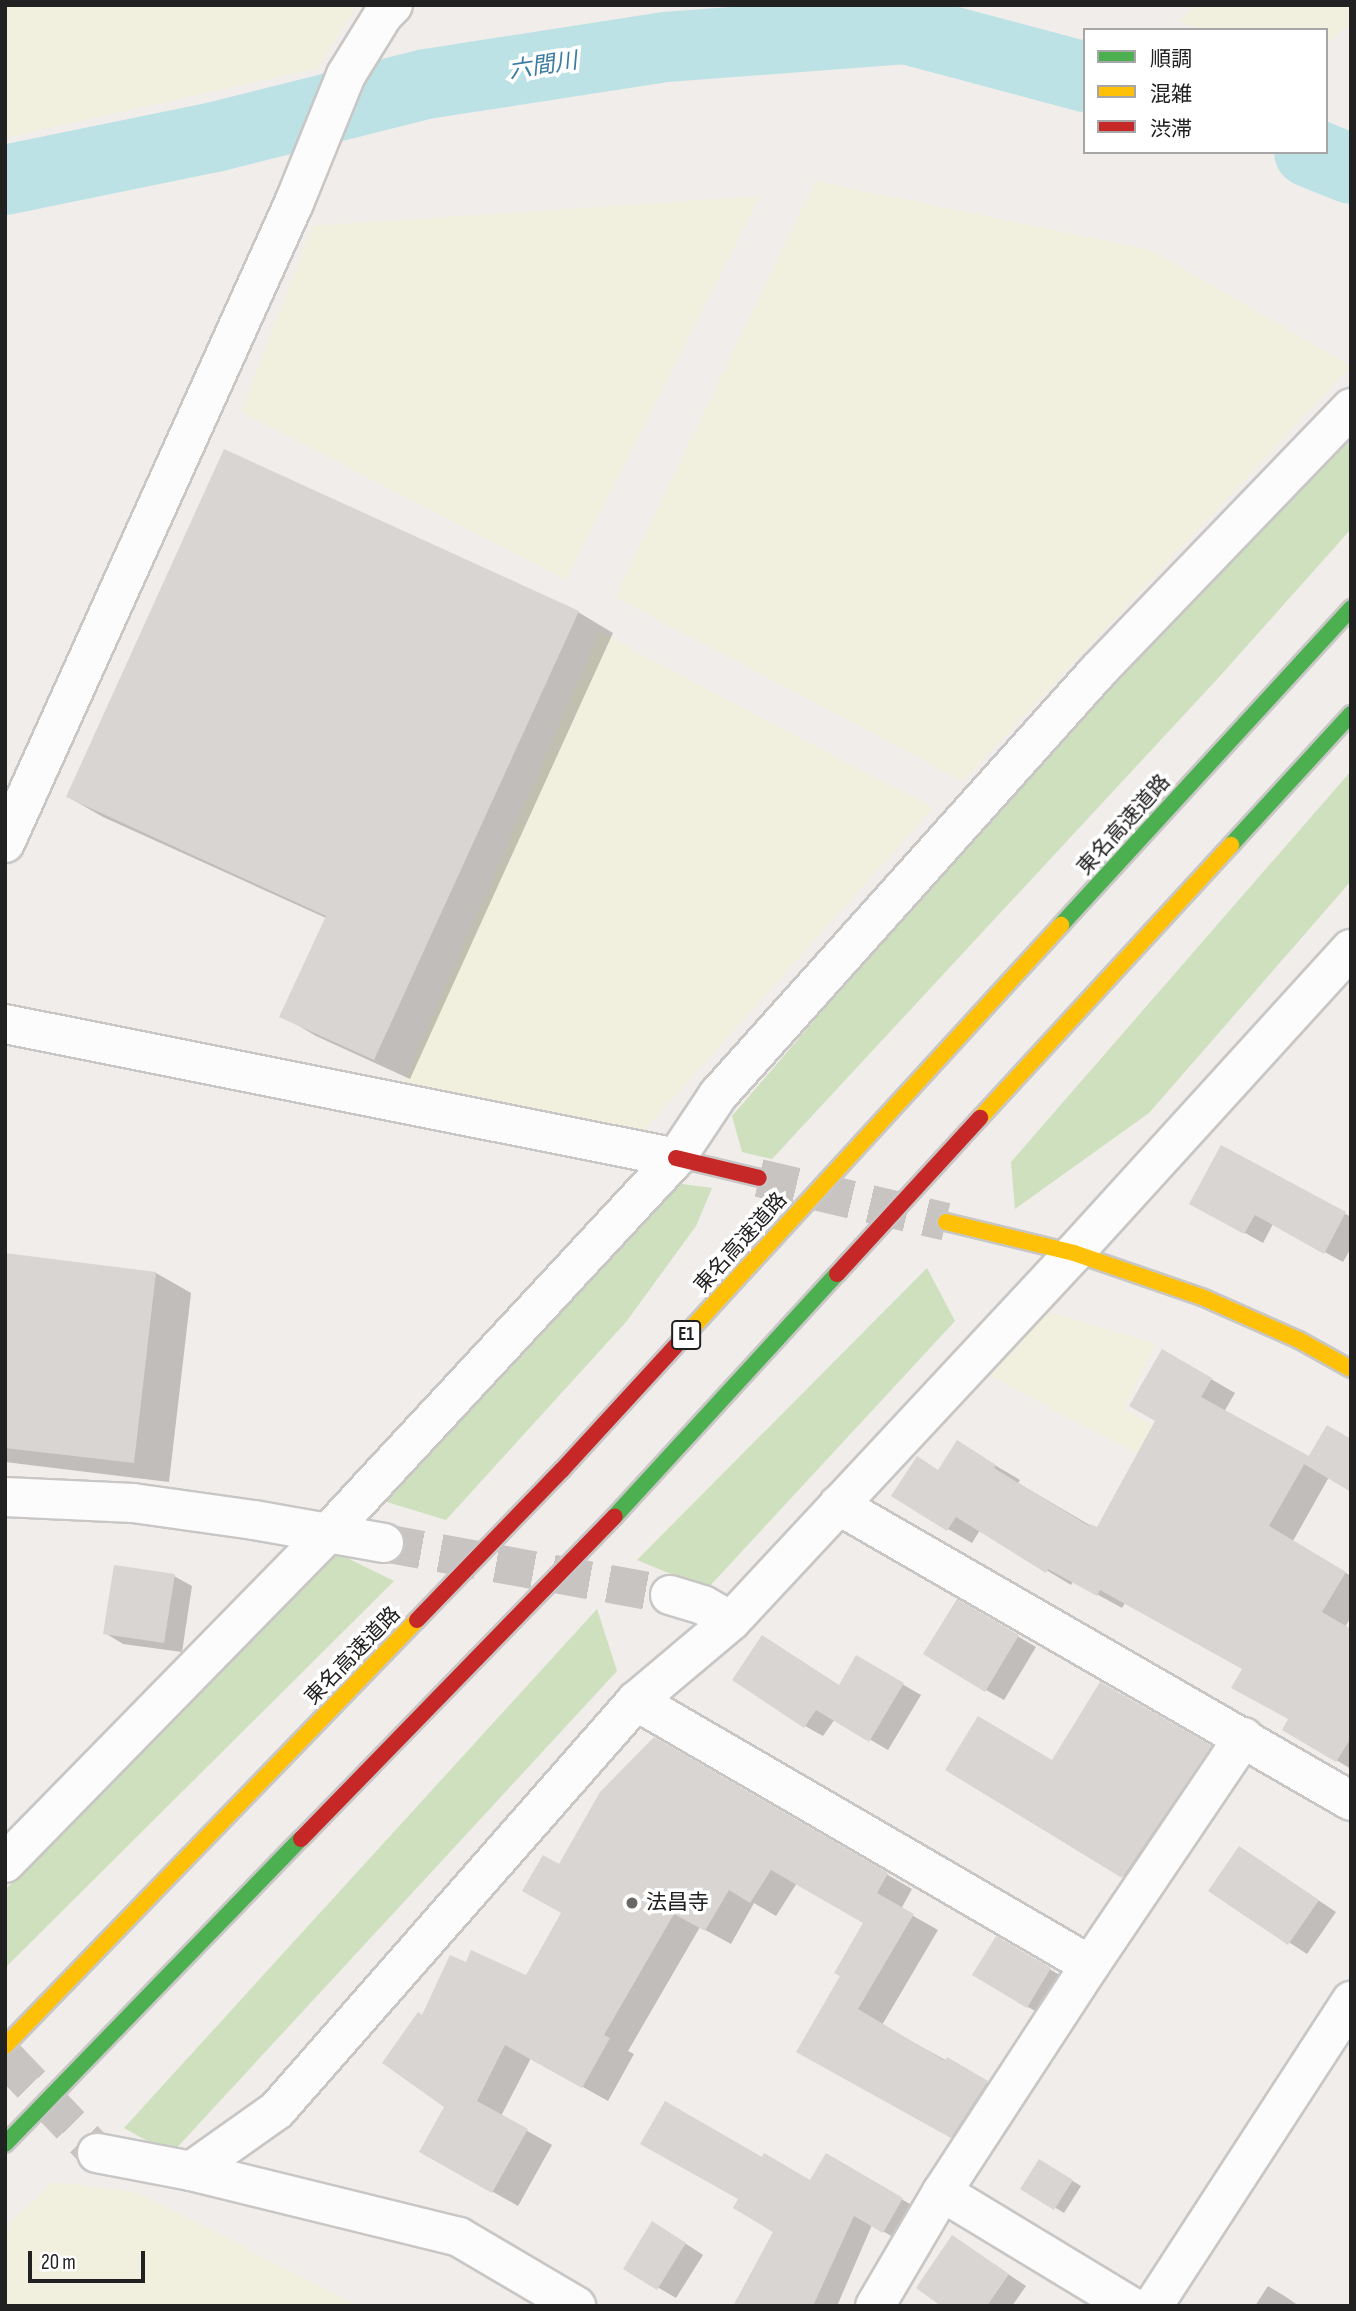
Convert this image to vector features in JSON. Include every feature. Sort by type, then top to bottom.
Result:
[{"type":"main road","name":"東名高速道路","points":[[5,2046],[562,1470],[1351,608]]},
{"type":"main road","points":[[5,2144],[604,1528],[1351,714]]},
{"type":"main road","points":[[676,1158],[759,1178]]},
{"type":"main road","points":[[946,1222],[1074,1253],[1202,1297],[1299,1340],[1351,1369]]},
{"type":"street","points":[[5,843],[294,203],[346,75],[383,15],[393,5]]},
{"type":"street","points":[[5,1863],[328,1533],[676,1158],[718,1095],[1098,671],[1351,408]]},
{"type":"street","points":[[191,2171],[277,2110],[636,1701],[731,1621],[1074,1253],[1351,950]]},
{"type":"street","points":[[5,1024],[676,1158]]},
{"type":"street","points":[[5,1497],[133,1503],[384,1543]]},
{"type":"street","points":[[838,1504],[1351,1801]]},
{"type":"street","points":[[670,1595],[703,1605],[731,1621]]},
{"type":"street","points":[[636,1701],[1090,1965]]},
{"type":"street","points":[[875,2306],[942,2192],[1090,1965],[1244,1737]]},
{"type":"street","points":[[1153,2306],[1351,2001]]},
{"type":"street","points":[[97,2153],[191,2171],[459,2237],[576,2306]]},
{"type":"street","points":[[942,2192],[1130,2306]]},
{"type":"shaded area","points":[[5,5],[357,5],[318,68],[5,138]]},
{"type":"shaded area","points":[[1196,5],[1351,5],[1351,23],[1328,41],[1328,28],[1198,28],[1179,21]]},
{"type":"shaded area","points":[[815,181],[1151,250],[1351,366],[963,781],[615,597]]},
{"type":"shaded area","points":[[760,196],[566,580],[241,412],[312,226]]},
{"type":"shaded area","points":[[599,632],[933,808],[640,1135],[404,1082]]},
{"type":"shaded area","points":[[1042,1310],[1156,1344],[1124,1409],[1171,1436],[1156,1464],[983,1372]]},
{"type":"shaded area","points":[[53,2182],[136,2192],[358,2306],[5,2306],[5,2227]]},
{"type":"green space","points":[[1351,428],[1351,529],[1220,676],[772,1159],[742,1152],[732,1116],[1155,625]]},
{"type":"green space","points":[[1351,771],[1351,881],[1149,1113],[1015,1209],[1011,1162]]},
{"type":"green space","points":[[674,1183],[712,1188],[696,1226],[626,1322],[446,1520],[364,1495]]},
{"type":"green space","points":[[927,1268],[955,1321],[707,1589],[637,1560]]},
{"type":"green space","points":[[337,1553],[394,1581],[5,1968],[5,1890],[134,1756]]},
{"type":"green space","points":[[597,1609],[617,1671],[171,2154],[124,2128]]},
{"type":"building","points":[[224,449],[579,611],[374,1060],[279,1017],[326,916],[66,797]]},
{"type":"building","points":[[1221,1145],[1346,1212],[1324,1254],[1255,1215],[1244,1234],[1189,1204]]},
{"type":"building","points":[[5,1253],[156,1272],[134,1463],[5,1448]]},
{"type":"building","points":[[1162,1349],[1212,1378],[1201,1397],[1309,1456],[1269,1526],[1346,1572],[1322,1612],[1351,1629],[1351,1738],[1336,1762],[1282,1730],[1288,1719],[1231,1688],[1242,1669],[1100,1590],[1097,1596],[1048,1569],[1046,1573],[956,1517],[947,1531],[891,1496],[917,1456],[938,1470],[957,1440],[996,1465],[994,1468],[1089,1526],[1090,1524],[1097,1527],[1155,1421],[1129,1406]]},
{"type":"building","points":[[1327,1425],[1351,1439],[1351,1492],[1304,1464]]},
{"type":"building","points":[[114,1565],[175,1574],[164,1643],[103,1634]]},
{"type":"building","points":[[957,1599],[1019,1635],[985,1692],[923,1654]]},
{"type":"building","points":[[762,1635],[839,1685],[856,1655],[904,1683],[869,1742],[816,1710],[804,1728],[732,1680]]},
{"type":"building","points":[[1100,1682],[1212,1746],[1122,1878],[945,1770],[978,1716],[1052,1760]]},
{"type":"building","points":[[654,1737],[888,1873],[877,1893],[914,1914],[858,2009],[945,2061],[947,2057],[988,2081],[951,2138],[796,2052],[840,1976],[834,1973],[863,1923],[771,1870],[750,1903],[729,1890],[705,1931],[674,1914],[604,2035],[610,2038],[582,2088],[505,2045],[477,2101],[528,2129],[492,2193],[419,2152],[444,2107],[382,2063],[418,2012],[422,2015],[450,1955],[466,1962],[471,1950],[526,1975],[561,1913],[522,1891],[543,1855],[559,1864],[600,1792]]},
{"type":"building","points":[[1239,1846],[1319,1900],[1288,1945],[1208,1891]]},
{"type":"building","points":[[996,1936],[1051,1968],[1027,2008],[972,1975]]},
{"type":"building","points":[[665,2101],[762,2157],[764,2153],[810,2180],[826,2153],[903,2198],[883,2233],[854,2216],[813,2306],[733,2306],[773,2232],[733,2208],[738,2199],[640,2144]]},
{"type":"building","points":[[1039,2159],[1073,2180],[1054,2210],[1020,2189]]},
{"type":"building","points":[[652,2221],[686,2243],[657,2290],[623,2269]]},
{"type":"building","points":[[952,2235],[1009,2274],[987,2306],[941,2306],[916,2288]]},
{"type":"waterway","points":[[828,5],[905,29]]},
{"type":"waterway","name":"六間川","points":[[5,180],[215,137],[426,84],[666,47],[905,29],[1083,76]]},
{"type":"waterway","name":"六間川","points":[[1314,154],[1351,169]]},
{"type":"tunnel","points":[[759,1178],[946,1222]]},
{"type":"tunnel","points":[[384,1543],[670,1595]]},
{"type":"tunnel","points":[[5,2057],[97,2153]]},
{"type":"traffic: fast","points":[[1061,925],[1351,608]]},
{"type":"traffic: fast","points":[[1231,845],[1351,714]]},
{"type":"traffic: fast","points":[[615,1516],[837,1274]]},
{"type":"traffic: fast","points":[[5,2144],[301,1839]]},
{"type":"traffic: slow","points":[[980,1118],[1231,845]]},
{"type":"traffic: slow","points":[[681,1340],[1061,925]]},
{"type":"traffic: slow","points":[[946,1222],[1074,1253],[1202,1297],[1299,1340],[1351,1369]]},
{"type":"traffic: slow","points":[[5,2046],[417,1620]]},
{"type":"traffic: jam","points":[[837,1274],[980,1118]]},
{"type":"traffic: jam","points":[[676,1158],[759,1178]]},
{"type":"traffic: jam","points":[[417,1620],[562,1470],[681,1340]]},
{"type":"traffic: jam","points":[[301,1839],[615,1516]]},
{"type":"place","name":"法昌寺","points":[[632,1903]]}]
